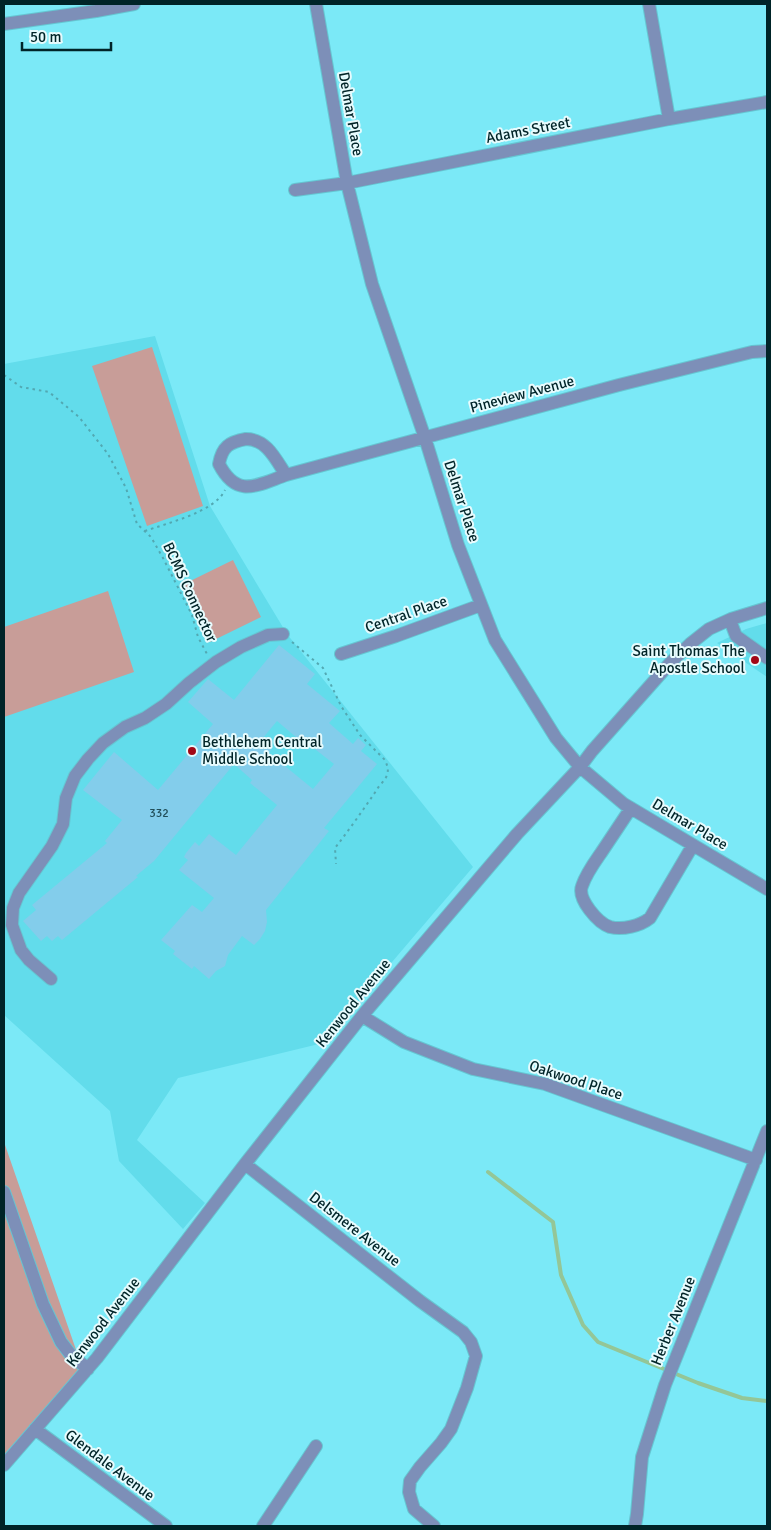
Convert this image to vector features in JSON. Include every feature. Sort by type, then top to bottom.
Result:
[{"type":"street","points":[[4,24],[134,4]]},
{"type":"street","name":"Delmar Place","points":[[316,4],[347,184],[372,284],[425,438],[458,545],[495,640],[556,738],[580,767],[624,804],[767,889]]},
{"type":"street","points":[[649,4],[669,119]]},
{"type":"street","name":"Adams Street","points":[[295,190],[347,184],[669,119],[767,102]]},
{"type":"street","name":"Pineview Avenue","points":[[230,480],[246,487],[255,486],[286,475],[619,385],[752,352],[767,351]]},
{"type":"street","points":[[230,480],[219,464],[221,455],[230,443],[246,439],[257,441],[270,451],[286,475]]},
{"type":"street","name":"Central Place","points":[[342,654],[481,605]]},
{"type":"street","name":"Kenwood Avenue","points":[[4,1465],[88,1368],[362,1016],[517,834],[580,767],[670,662],[709,629],[767,608]]},
{"type":"street","points":[[730,620],[736,636],[767,658]]},
{"type":"street","points":[[52,979],[29,960],[21,950],[12,925],[14,908],[19,893],[52,846],[63,824],[66,798],[74,776],[103,743],[125,727],[145,718],[166,704],[213,665],[241,647],[268,635],[283,634]]},
{"type":"street","points":[[631,808],[590,869],[581,887],[581,896],[588,909],[610,927],[631,927],[650,918],[693,845]]},
{"type":"street","name":"Oakwood Place","points":[[362,1016],[404,1042],[473,1069],[545,1084],[756,1160]]},
{"type":"street","name":"Herber Avenue","points":[[635,1526],[642,1457],[656,1410],[767,1133]]},
{"type":"street","name":"Delsmere Avenue","points":[[245,1164],[420,1301],[463,1332],[471,1342],[476,1356],[451,1429],[410,1482],[408,1492],[414,1509],[434,1526]]},
{"type":"street","points":[[4,1192],[43,1304],[61,1342],[71,1355],[88,1368]]},
{"type":"street","name":"Glendale Avenue","points":[[35,1429],[166,1526]]},
{"type":"street","points":[[263,1526],[316,1446]]},
{"type":"path","name":"BCMS Connector","points":[[4,375],[21,386],[49,392],[79,417],[108,454],[126,488],[137,524],[151,537],[192,615],[198,637],[213,665]]},
{"type":"path","points":[[144,531],[210,506],[224,493],[230,480]]},
{"type":"path","points":[[283,634],[323,668],[341,706],[360,735],[388,765],[388,773],[385,779],[335,848],[336,864]]},
{"type":"shaded area","name":"Bethlehem Central Middle School","points":[[155,336],[210,506],[287,634],[473,867],[323,1043],[178,1078],[137,1140],[205,1203],[183,1229],[119,1161],[110,1111],[4,1015],[4,364]]},
{"type":"shaded area","points":[[152,347],[203,506],[147,526],[92,366]]},
{"type":"shaded area","points":[[233,560],[261,617],[210,642],[182,585]]},
{"type":"shaded area","points":[[108,591],[134,672],[4,717],[4,627]]},
{"type":"shaded area","name":"Saint Thomas The Apostle School","points":[[767,623],[767,677],[717,643],[746,629]]},
{"type":"shaded area","points":[[4,1142],[82,1367],[4,1455]]},
{"type":"building","points":[[279,645],[315,674],[307,684],[340,711],[329,723],[353,744],[358,738],[366,745],[361,751],[377,764],[324,828],[329,831],[266,910],[267,922],[265,931],[260,939],[254,945],[242,936],[228,955],[225,966],[216,971],[209,979],[194,966],[192,969],[173,954],[175,951],[161,940],[192,905],[202,912],[214,898],[179,870],[188,860],[184,857],[195,842],[199,846],[209,834],[236,855],[277,805],[250,783],[252,780],[234,764],[154,861],[136,876],[138,877],[62,940],[58,936],[52,941],[47,936],[41,941],[23,921],[36,910],[32,905],[107,843],[105,841],[122,820],[83,790],[114,752],[158,790],[213,724],[188,702],[208,679],[234,700]],"holes":[[[277,721],[309,748],[311,746],[334,764],[313,789],[269,753],[272,748],[262,739]]]},
{"type":"waterway","points":[[488,1172],[553,1222],[561,1275],[583,1325],[598,1342],[698,1383],[742,1398],[767,1401]]},
{"type":"place","name":"Saint Thomas The Apostle School","points":[[755,660]]},
{"type":"place","name":"Bethlehem Central Middle School","points":[[192,751]]}]
